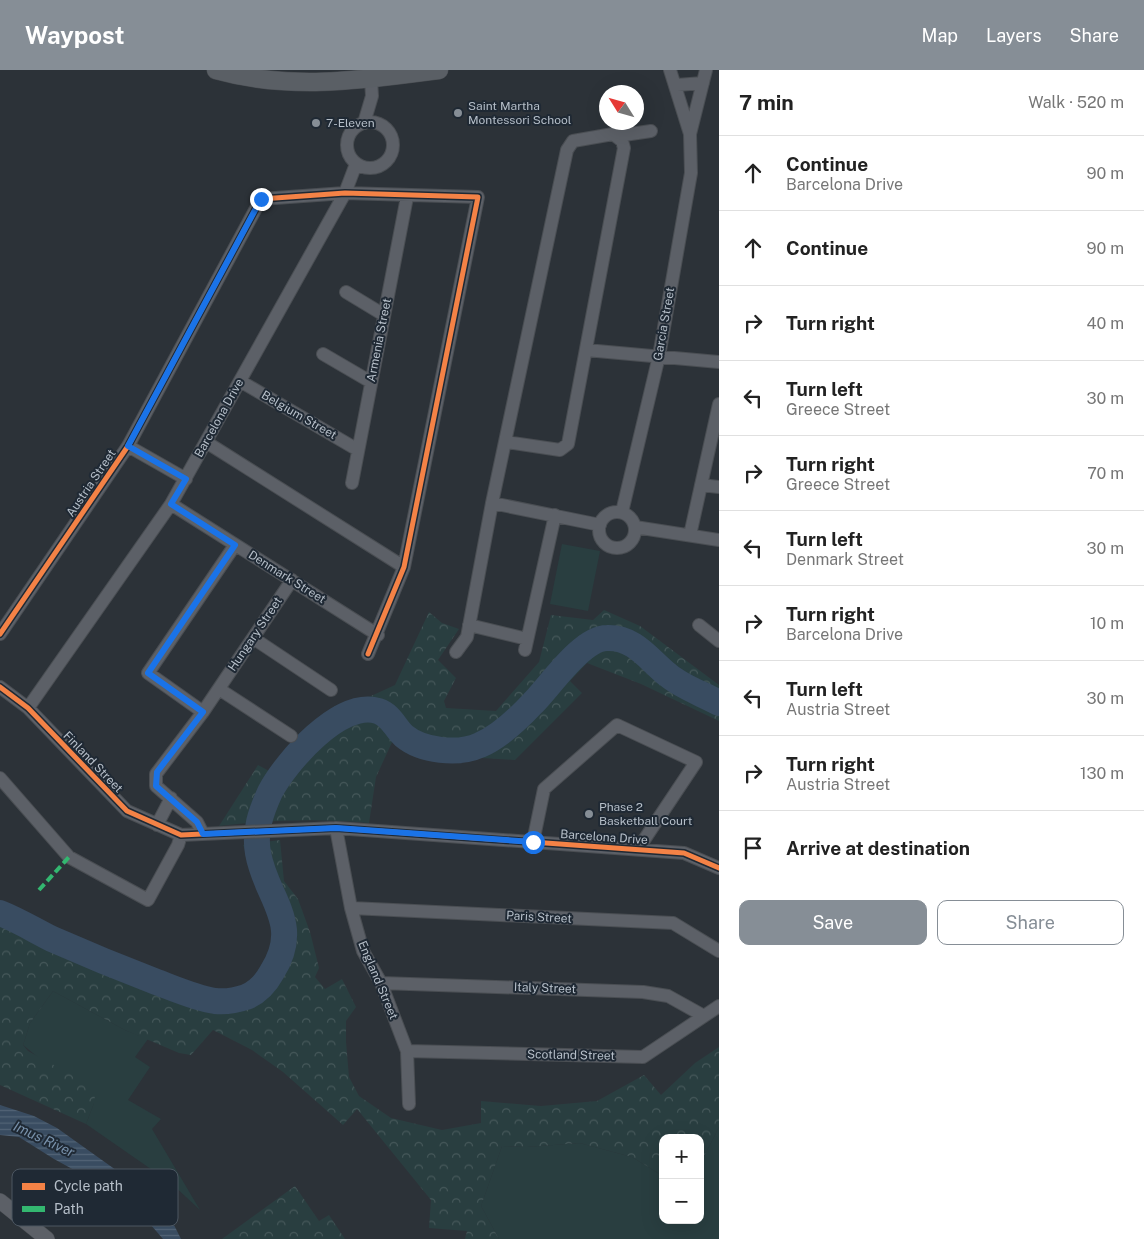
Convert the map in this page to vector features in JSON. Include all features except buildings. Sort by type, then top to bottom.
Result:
[{"type":"main road","points":[[216,70],[291,83],[371,79],[439,70]]},
{"type":"street","name":"Garcia Street","points":[[622,512],[658,356],[691,173],[690,134],[677,85],[670,70]]},
{"type":"street","points":[[677,85],[704,76]]},
{"type":"street","name":"Garcia Street","points":[[690,134],[704,76]]},
{"type":"street","points":[[364,123],[372,96],[371,79]]},
{"type":"street","points":[[364,123],[380,124],[391,134],[393,150],[386,163],[371,169],[356,164],[350,156],[348,140],[351,132],[364,123]]},
{"type":"street","points":[[456,652],[467,637],[492,502],[568,146],[575,140],[613,134],[618,136],[652,131]]},
{"type":"street","points":[[506,442],[560,450],[566,447],[624,148],[618,136]]},
{"type":"street","name":"Barcelona Drive","points":[[28,708],[171,504],[345,193],[356,164]]},
{"type":"street","points":[[345,193],[407,197],[478,197],[404,567],[378,635],[368,654]]},
{"type":"street","name":"Austria Street","points":[[0,634],[128,446],[261,199],[345,193]]},
{"type":"street","name":"Armenia Street","points":[[352,483],[407,197]]},
{"type":"street","points":[[346,292],[384,315]]},
{"type":"street","points":[[586,350],[719,362]]},
{"type":"street","points":[[323,354],[371,382]]},
{"type":"street","name":"Belgium Street","points":[[240,381],[358,450]]},
{"type":"street","points":[[690,535],[716,430],[719,404]]},
{"type":"street","points":[[206,442],[404,567]]},
{"type":"street","name":"Austria Street","points":[[128,446],[186,479]]},
{"type":"street","points":[[701,485],[719,487]]},
{"type":"street","points":[[492,502],[600,525]]},
{"type":"street","name":"Denmark Street","points":[[171,504],[378,635]]},
{"type":"street","points":[[622,512],[630,518],[635,526],[632,540],[620,547],[606,544],[602,539],[600,525],[611,513],[622,512]]},
{"type":"street","points":[[469,625],[526,644],[555,515]]},
{"type":"street","points":[[635,526],[719,540]]},
{"type":"street","points":[[203,712],[148,673],[235,545]]},
{"type":"street","name":"Hungary Street","points":[[171,798],[156,786],[156,774],[203,712],[292,580]]},
{"type":"street","points":[[699,625],[719,641]]},
{"type":"street","points":[[253,638],[331,690]]},
{"type":"street","name":"Finland Street","points":[[0,687],[28,708],[127,812],[181,835]]},
{"type":"street","points":[[219,689],[291,736]]},
{"type":"street","points":[[533,842],[544,789],[617,725],[696,762],[638,849]]},
{"type":"street","points":[[0,778],[69,857],[148,900],[178,845],[181,835]]},
{"type":"street","points":[[157,824],[171,798],[197,822],[203,834]]},
{"type":"street","name":"Barcelona Drive","points":[[181,835],[238,834],[336,828],[684,853],[719,868]]},
{"type":"street","name":"England Street","points":[[336,828],[351,908],[364,951],[381,983],[407,1051],[409,1104]]},
{"type":"street","name":"Paris Street","points":[[351,908],[672,923],[719,951]]},
{"type":"street","name":"Italy Street","points":[[381,983],[643,992],[668,996],[704,1016]]},
{"type":"street","name":"Scotland Street","points":[[407,1051],[643,1057],[719,1006]]},
{"type":"street","points":[[0,1201],[12,1211]]},
{"type":"street","points":[[31,1226],[47,1239]]},
{"type":"green space","points":[[562,544],[600,551],[588,611],[550,604]]},
{"type":"green space","points":[[604,610],[640,626],[719,685],[719,721],[641,684],[587,663],[570,681],[582,693],[515,760],[450,756],[415,749],[394,738],[376,777],[369,823],[294,820],[219,826],[258,765],[271,772],[335,706],[371,696],[395,685],[429,612],[442,623],[459,629],[438,660],[456,678],[444,701],[446,708],[496,711],[539,662],[551,615],[593,620]]},
{"type":"green space","points":[[280,840],[284,881],[298,899],[310,932],[319,968],[315,977],[325,989],[342,979],[356,1007],[346,1021],[349,1077],[359,1096],[391,1118],[442,1130],[481,1123],[481,1101],[541,1106],[597,1101],[644,1075],[661,1095],[695,1063],[719,1047],[719,1127],[704,1156],[704,1134],[659,1134],[659,1174],[632,1157],[580,1143],[526,1147],[502,1146],[481,1206],[499,1239],[465,1239],[467,1231],[429,1228],[431,1200],[357,1109],[343,1125],[283,1072],[252,1050],[213,1030],[191,1055],[179,1053],[125,1030],[53,991],[30,1023],[23,1045],[28,1051],[96,1088],[94,1103],[86,1124],[0,1085],[0,907],[189,988],[209,994],[222,995],[247,985],[266,970],[274,954],[277,936],[268,898],[243,845]]},
{"type":"green space","points":[[53,991],[125,1030],[148,1039],[135,1057],[150,1067],[128,1100],[161,1119],[152,1129],[176,1169],[151,1169],[86,1124],[94,1103],[23,1045],[30,1023]]},
{"type":"green space","points":[[719,1127],[719,1239],[499,1239],[481,1206],[502,1146],[526,1147],[580,1143],[632,1157],[659,1174],[659,1224],[704,1224],[704,1156]]},
{"type":"green space","points":[[178,1173],[200,1210],[178,1190]]},
{"type":"green space","points":[[295,1186],[319,1221],[329,1215],[345,1239],[222,1239]]},
{"type":"water","name":"Imus River","points":[[0,1105],[34,1116],[57,1128],[115,1169],[72,1169],[19,1137],[0,1135]]},
{"type":"water","points":[[152,1226],[174,1226],[181,1239],[163,1239]]},
{"type":"waterway","points":[[0,913],[65,945],[200,998],[226,1001],[246,997],[254,993],[267,980],[281,955],[284,939],[280,911],[262,869],[258,853],[257,837],[261,814],[270,792],[288,765],[301,750],[331,723],[347,714],[363,710],[378,711],[390,719],[404,736],[420,745],[451,751],[471,748],[487,742],[508,727],[533,703],[577,654],[597,640],[607,638],[626,641],[634,645],[674,679],[719,703]]},
{"type":"marked path","points":[[39,890],[69,857]]},
{"type":"cycle path","points":[[0,634],[128,446],[261,199],[345,193],[478,197],[404,567],[368,654]]},
{"type":"cycle path","points":[[0,687],[28,708],[127,811],[181,835],[336,828],[684,853],[719,868]]},
{"type":"place","name":"Saint Martha Montessori School","points":[[458,113]]},
{"type":"place","name":"7-Eleven","points":[[316,123]]},
{"type":"place","name":"Phase 2 Basketball Court","points":[[589,814]]},
{"type":"route","points":[[261,199],[128,446],[186,479],[171,504],[235,545],[148,673],[203,712],[157,772],[156,786],[197,822],[203,834],[238,834],[336,828],[533,842]]}]
